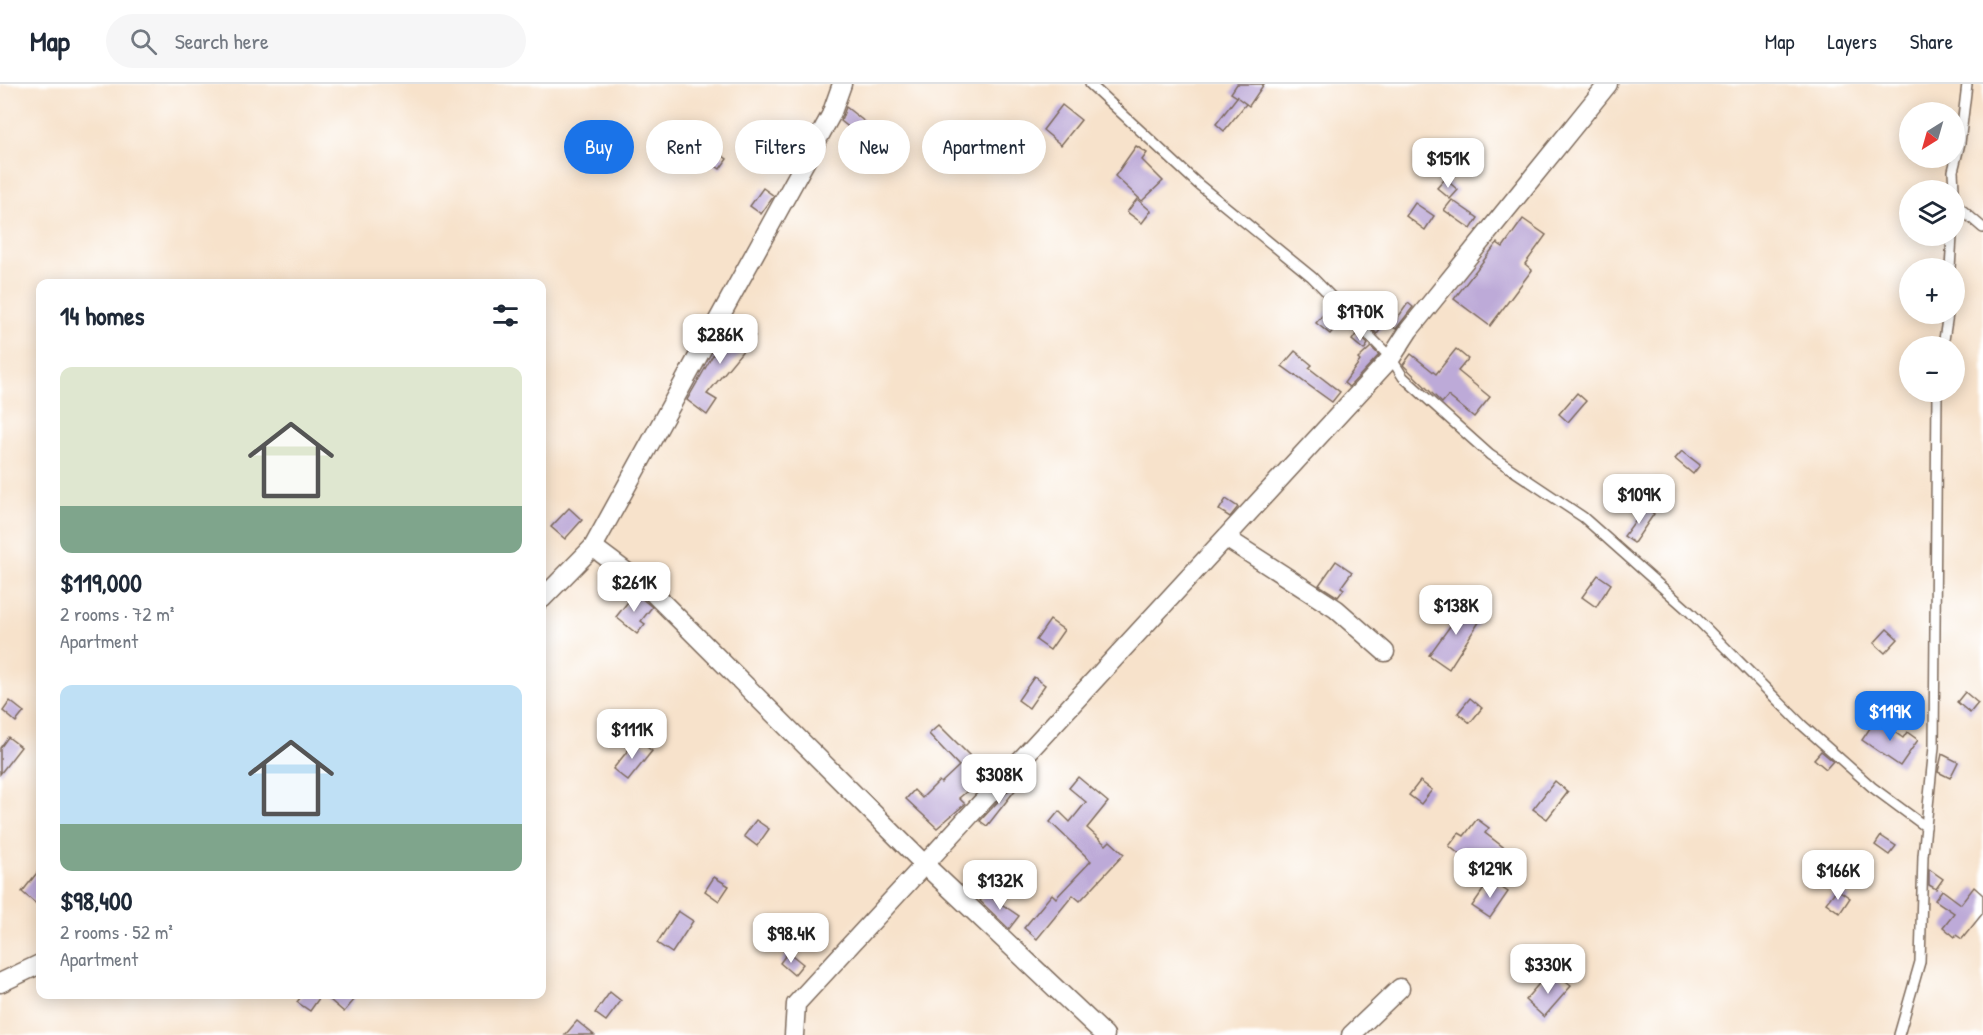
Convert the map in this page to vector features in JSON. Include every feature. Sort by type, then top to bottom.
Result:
[{"type":"street","points":[[546,595],[593,547],[831,115],[842,84]]},
{"type":"street","points":[[794,1035],[796,1004],[1391,358],[1408,330],[1608,84]]},
{"type":"street","points":[[1226,538],[1336,609],[1385,652]]},
{"type":"street","points":[[593,547],[649,590],[924,864],[1106,1035]]},
{"type":"street","points":[[0,983],[36,966]]},
{"type":"street","points":[[1351,1035],[1400,988]]},
{"type":"lane","points":[[1090,84],[1198,184],[1312,277],[1391,358],[1403,377],[1490,455],[1582,517],[1691,613],[1802,725],[1872,787],[1926,827]]},
{"type":"lane","points":[[1953,180],[1967,84]]},
{"type":"lane","points":[[1965,212],[1983,228]]},
{"type":"lane","points":[[1899,1035],[1920,962],[1926,827],[1934,747],[1937,402]]},
{"type":"building","points":[[1237,84],[1264,84],[1249,106],[1238,98],[1246,104],[1224,131],[1216,124],[1237,97],[1231,93]]},
{"type":"building","points":[[1062,105],[1081,120],[1061,145],[1046,132],[1046,126]]},
{"type":"building","points":[[846,107],[862,120],[841,120]]},
{"type":"building","points":[[1136,146],[1147,153],[1142,160],[1163,181],[1142,201],[1115,176]]},
{"type":"building","points":[[1445,179],[1458,190],[1450,199],[1437,188]]},
{"type":"building","points":[[763,188],[774,196],[761,214],[750,206]]},
{"type":"building","points":[[1137,199],[1151,211],[1142,223],[1127,212]]},
{"type":"building","points":[[1452,200],[1478,218],[1471,229],[1444,210]]},
{"type":"building","points":[[1415,203],[1434,216],[1425,230],[1406,216]]},
{"type":"building","points":[[1523,219],[1546,235],[1525,264],[1532,270],[1490,326],[1454,299],[1497,243],[1503,247]]},
{"type":"building","points":[[1408,303],[1413,307],[1396,329],[1392,326]]},
{"type":"building","points":[[1327,310],[1341,321],[1330,334],[1316,323]]},
{"type":"building","points":[[1376,311],[1388,320],[1377,334],[1366,323]]},
{"type":"building","points":[[733,320],[755,336],[707,394],[717,400],[707,415],[687,400]]},
{"type":"building","points":[[1357,333],[1368,344],[1364,350],[1352,340]]},
{"type":"building","points":[[1371,347],[1379,355],[1349,387],[1344,383],[1360,361],[1358,359]]},
{"type":"building","points":[[1456,349],[1468,359],[1458,371],[1490,397],[1474,417],[1448,396],[1442,403],[1403,365],[1411,354],[1436,374]]},
{"type":"building","points":[[1295,351],[1312,365],[1309,368],[1340,392],[1332,402],[1282,366]]},
{"type":"building","points":[[1577,393],[1586,401],[1568,422],[1559,414]]},
{"type":"building","points":[[1682,451],[1700,465],[1693,474],[1675,459]]},
{"type":"building","points":[[1226,499],[1238,507],[1230,517],[1219,510]]},
{"type":"building","points":[[1645,507],[1654,514],[1634,543],[1624,536]]},
{"type":"building","points":[[569,508],[582,520],[565,539],[551,527]]},
{"type":"building","points":[[1336,561],[1352,572],[1341,587],[1344,589],[1338,597],[1319,585]]},
{"type":"building","points":[[1598,575],[1611,584],[1596,607],[1582,597]]},
{"type":"building","points":[[635,593],[652,607],[641,621],[645,624],[637,634],[616,617]]},
{"type":"building","points":[[1462,602],[1483,616],[1449,669],[1429,655],[1456,618],[1453,616]]},
{"type":"building","points":[[1050,620],[1064,630],[1050,650],[1036,640]]},
{"type":"building","points":[[1887,629],[1898,639],[1885,653],[1874,643]]},
{"type":"building","points":[[1034,677],[1045,685],[1029,708],[1018,700]]},
{"type":"building","points":[[1965,692],[1978,703],[1970,713],[1957,702]]},
{"type":"building","points":[[1470,698],[1482,708],[1470,723],[1458,713]]},
{"type":"building","points":[[10,701],[24,712],[16,722],[3,711]]},
{"type":"building","points":[[1876,719],[1903,738],[1907,732],[1918,740],[1900,766],[1862,740]]},
{"type":"building","points":[[939,725],[988,774],[959,798],[965,804],[937,828],[906,799],[914,790],[922,798],[959,766],[929,734]]},
{"type":"building","points":[[8,737],[21,747],[0,774],[0,748]]},
{"type":"building","points":[[637,739],[652,751],[628,781],[613,769]]},
{"type":"building","points":[[1821,751],[1833,761],[1826,769],[1814,759]]},
{"type":"building","points":[[1942,754],[1958,762],[1950,778],[1938,772]]},
{"type":"building","points":[[1078,777],[1108,802],[1087,828],[1106,845],[1110,841],[1124,854],[1080,901],[1073,895],[1037,939],[1024,928],[1052,894],[1056,898],[1091,861],[1050,822],[1059,811],[1070,822],[1086,802],[1069,788]]},
{"type":"building","points":[[1420,781],[1432,790],[1421,804],[1409,795]]},
{"type":"building","points":[[1555,781],[1568,792],[1547,819],[1533,809]]},
{"type":"building","points":[[1016,782],[1020,784],[987,826],[980,821]]},
{"type":"building","points":[[1477,819],[1489,828],[1485,833],[1507,850],[1487,876],[1449,846],[1459,833],[1464,836]]},
{"type":"building","points":[[756,820],[769,829],[757,846],[744,836]]},
{"type":"building","points":[[1881,836],[1896,846],[1889,855],[1875,845]]},
{"type":"building","points":[[1929,869],[1943,879],[1936,889],[1929,885]]},
{"type":"building","points":[[36,874],[36,904],[22,892]]},
{"type":"building","points":[[714,877],[729,886],[719,901],[705,891]]},
{"type":"building","points":[[1490,880],[1508,892],[1490,918],[1472,906]]},
{"type":"building","points":[[1974,887],[1983,895],[1983,913],[1962,939],[1956,935],[1955,937],[1943,927],[1954,913],[1935,900],[1942,890],[1961,904]]},
{"type":"building","points":[[1837,889],[1850,898],[1840,913],[1826,903]]},
{"type":"building","points":[[985,893],[1019,916],[1009,929],[980,901]]},
{"type":"building","points":[[678,911],[693,921],[672,953],[657,943]]},
{"type":"building","points":[[788,952],[803,964],[794,975],[780,963]]},
{"type":"building","points":[[1557,975],[1571,986],[1544,1017],[1525,1000],[1543,979],[1549,985]]},
{"type":"building","points":[[610,992],[621,1001],[606,1021],[595,1013]]},
{"type":"building","points":[[299,999],[318,999],[310,1011],[297,1002]]},
{"type":"building","points":[[329,999],[354,1000],[344,1012]]},
{"type":"building","points":[[577,1021],[594,1035],[565,1035]]}]
